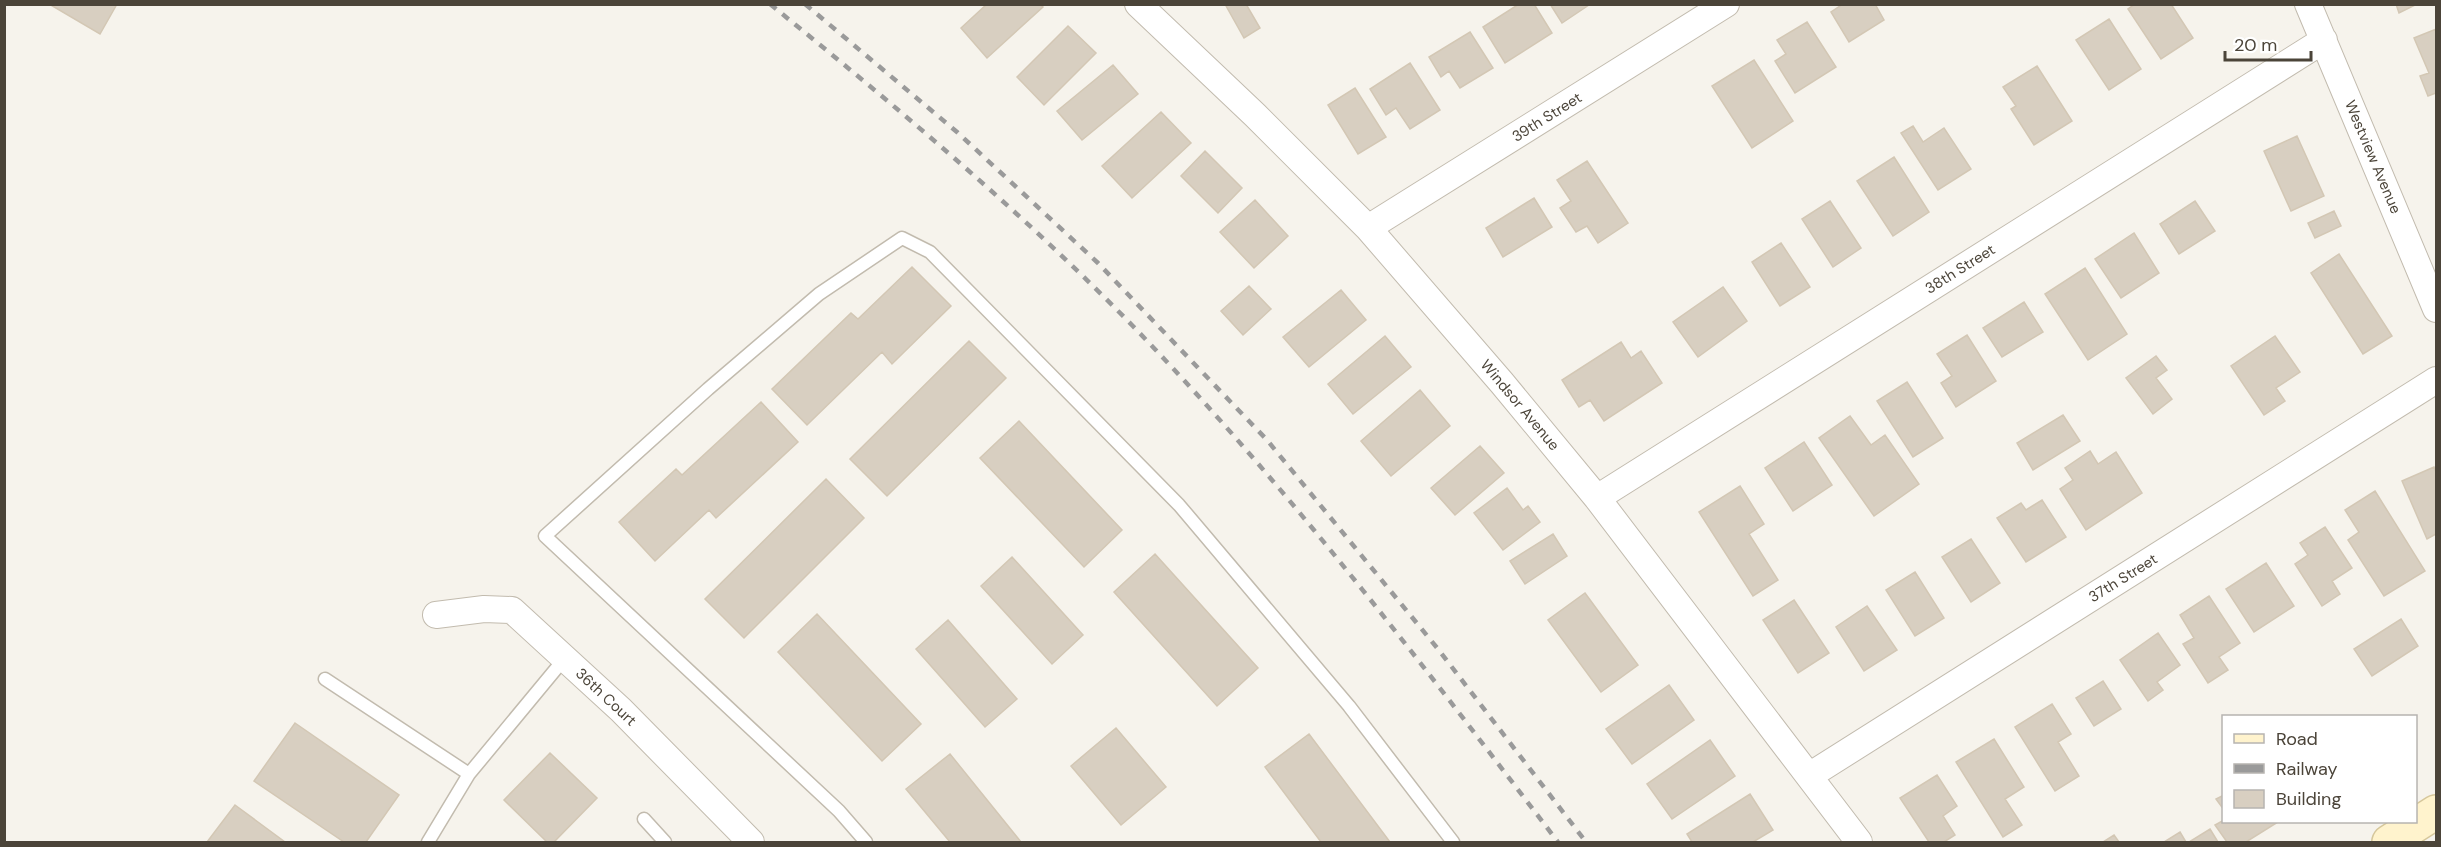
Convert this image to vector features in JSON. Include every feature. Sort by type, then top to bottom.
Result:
[{"type":"street","name":"Windsor Avenue","points":[[1138,4],[1255,115],[1368,228],[1502,383],[1597,498],[1859,843]]},
{"type":"street","name":"39th Street","points":[[1368,228],[1726,4]]},
{"type":"street","name":"Westview Avenue","points":[[2308,4],[2436,309]]},
{"type":"street","name":"38th Street","points":[[1597,498],[2324,40]]},
{"type":"street","name":"37th Street","points":[[1809,776],[2436,381]]},
{"type":"street","name":"36th Court","points":[[436,615],[484,609],[512,610],[621,710],[751,843]]},
{"type":"street","points":[[2389,843],[2436,812]]},
{"type":"lane","points":[[866,843],[839,810],[545,536],[708,389],[819,294],[902,238],[930,252],[1179,505],[1349,706],[1453,843]]},
{"type":"lane","points":[[428,843],[469,774],[565,658]]},
{"type":"lane","points":[[325,679],[469,774]]},
{"type":"lane","points":[[644,819],[666,843]]},
{"type":"building","points":[[49,4],[117,4],[100,34]]},
{"type":"building","points":[[987,4],[1040,4],[1043,7],[987,58],[961,28]]},
{"type":"building","points":[[1225,4],[1246,4],[1260,28],[1244,38]]},
{"type":"building","points":[[1519,4],[1534,4],[1552,33],[1505,63],[1483,27]]},
{"type":"building","points":[[1550,4],[1588,4],[1589,5],[1562,23]]},
{"type":"building","points":[[1843,4],[1875,4],[1884,20],[1849,42],[1831,12]]},
{"type":"building","points":[[2135,4],[2171,4],[2193,38],[2161,59],[2128,9]]},
{"type":"building","points":[[2396,4],[2417,4],[2399,13]]},
{"type":"building","points":[[2109,19],[2141,69],[2109,90],[2076,40]]},
{"type":"building","points":[[1807,22],[1836,67],[1795,93],[1775,61],[1786,54],[1777,40]]},
{"type":"building","points":[[1068,26],[1096,53],[1044,105],[1017,77]]},
{"type":"building","points":[[2436,29],[2436,93],[2428,96],[2420,76],[2429,73],[2414,38]]},
{"type":"building","points":[[1470,32],[1493,68],[1460,88],[1449,71],[1441,77],[1429,57]]},
{"type":"building","points":[[1754,60],[1793,121],[1752,148],[1712,86]]},
{"type":"building","points":[[1410,63],[1440,110],[1410,129],[1396,108],[1386,115],[1370,89]]},
{"type":"building","points":[[1113,65],[1138,94],[1082,140],[1057,111]]},
{"type":"building","points":[[2037,66],[2072,121],[2034,145],[2011,109],[2016,106],[2003,87]]},
{"type":"building","points":[[1355,88],[1386,137],[1358,154],[1328,105]]},
{"type":"building","points":[[1161,112],[1191,143],[1132,198],[1102,166]]},
{"type":"building","points":[[1913,126],[1923,142],[1944,128],[1971,169],[1938,190],[1901,133]]},
{"type":"building","points":[[2297,136],[2324,196],[2291,211],[2264,151]]},
{"type":"building","points":[[1205,151],[1242,188],[1218,213],[1181,176]]},
{"type":"building","points":[[1894,157],[1929,212],[1893,236],[1857,181]]},
{"type":"building","points":[[1587,161],[1628,223],[1598,243],[1587,226],[1576,232],[1560,208],[1571,201],[1557,180]]},
{"type":"building","points":[[1534,198],[1552,227],[1503,257],[1486,228]]},
{"type":"building","points":[[1255,200],[1288,236],[1254,268],[1220,232]]},
{"type":"building","points":[[1830,201],[1861,248],[1833,267],[1802,219]]},
{"type":"building","points":[[2195,201],[2215,231],[2179,254],[2160,224]]},
{"type":"building","points":[[2334,211],[2341,226],[2315,238],[2308,223]]},
{"type":"building","points":[[2134,233],[2159,273],[2121,298],[2095,259]]},
{"type":"building","points":[[1781,243],[1810,287],[1780,306],[1752,262]]},
{"type":"building","points":[[2339,254],[2392,336],[2363,354],[2311,273]]},
{"type":"building","points":[[912,267],[951,306],[892,364],[882,352],[807,425],[772,389],[851,313],[858,319]]},
{"type":"building","points":[[2085,268],[2127,334],[2088,360],[2045,294]]},
{"type":"building","points":[[1249,286],[1271,309],[1243,335],[1221,311]]},
{"type":"building","points":[[1723,287],[1747,321],[1698,357],[1673,322]]},
{"type":"building","points":[[1341,290],[1366,320],[1309,367],[1283,337]]},
{"type":"building","points":[[2024,302],[2043,332],[2002,357],[1983,328]]},
{"type":"building","points":[[1967,335],[1996,381],[1956,407],[1941,383],[1952,376],[1937,354]]},
{"type":"building","points":[[1385,336],[1411,367],[1353,414],[1328,384]]},
{"type":"building","points":[[2275,336],[2300,372],[2276,388],[2285,401],[2264,415],[2231,366]]},
{"type":"building","points":[[969,341],[1006,378],[887,496],[850,459]]},
{"type":"building","points":[[1621,342],[1631,358],[1641,351],[1662,383],[1604,421],[1590,400],[1579,407],[1562,380]]},
{"type":"building","points":[[2156,356],[2167,370],[2156,378],[2172,399],[2153,414],[2126,378]]},
{"type":"building","points":[[1907,382],[1943,438],[1913,457],[1877,401]]},
{"type":"building","points":[[1420,390],[1450,426],[1391,476],[1361,441]]},
{"type":"building","points":[[761,402],[798,442],[716,518],[709,510],[655,561],[619,522],[676,469],[682,475]]},
{"type":"building","points":[[2063,415],[2080,441],[2033,470],[2017,443]]},
{"type":"building","points":[[1850,416],[1871,445],[1885,435],[1919,484],[1874,516],[1819,438]]},
{"type":"building","points":[[1019,421],[1122,530],[1084,567],[980,458]]},
{"type":"building","points":[[1804,442],[1832,485],[1793,511],[1765,468]]},
{"type":"building","points":[[1480,446],[1504,473],[1455,515],[1431,488]]},
{"type":"building","points":[[2090,451],[2098,464],[2116,452],[2142,493],[2086,530],[2060,489],[2073,480],[2065,468]]},
{"type":"building","points":[[2434,467],[2436,472],[2436,534],[2427,539],[2402,481]]},
{"type":"building","points":[[826,479],[864,518],[744,638],[705,599]]},
{"type":"building","points":[[1740,486],[1764,524],[1749,534],[1778,580],[1753,596],[1699,512]]},
{"type":"building","points":[[1507,488],[1523,510],[1528,506],[1540,522],[1503,550],[1474,513]]},
{"type":"building","points":[[2375,491],[2425,571],[2384,596],[2348,540],[2359,532],[2345,510]]},
{"type":"building","points":[[2042,500],[2066,537],[2026,562],[1997,518],[2021,503],[2026,510]]},
{"type":"building","points":[[2325,527],[2352,568],[2332,581],[2340,594],[2322,606],[2295,564],[2308,555],[2300,543]]},
{"type":"building","points":[[1553,534],[1567,556],[1525,584],[1510,561]]},
{"type":"building","points":[[1971,539],[2000,583],[1971,602],[1942,557]]},
{"type":"building","points":[[1155,554],[1258,668],[1217,706],[1114,592]]},
{"type":"building","points":[[1012,557],[1083,635],[1052,664],[981,586]]},
{"type":"building","points":[[2266,563],[2294,606],[2254,632],[2226,589]]},
{"type":"building","points":[[1915,572],[1944,618],[1915,636],[1886,590]]},
{"type":"building","points":[[1585,593],[1638,665],[1601,692],[1548,620]]},
{"type":"building","points":[[2209,596],[2240,643],[2219,657],[2228,670],[2208,683],[2183,644],[2194,638],[2180,615]]},
{"type":"building","points":[[1794,600],[1829,653],[1798,673],[1763,620]]},
{"type":"building","points":[[1867,606],[1897,650],[1864,671],[1836,627]]},
{"type":"building","points":[[817,614],[921,724],[882,761],[778,652]]},
{"type":"building","points":[[2401,619],[2418,646],[2372,676],[2354,649]]},
{"type":"building","points":[[948,620],[1017,699],[985,727],[916,649]]},
{"type":"building","points":[[2158,633],[2180,665],[2157,682],[2163,690],[2148,701],[2120,660]]},
{"type":"building","points":[[2103,681],[2121,709],[2094,726],[2076,698]]},
{"type":"building","points":[[1669,685],[1694,720],[1632,764],[1606,729]]},
{"type":"building","points":[[2052,704],[2071,734],[2058,742],[2079,776],[2055,791],[2015,727]]},
{"type":"building","points":[[295,723],[399,795],[366,842],[344,842],[254,781]]},
{"type":"building","points":[[1116,728],[1166,787],[1121,825],[1071,766]]},
{"type":"building","points":[[1309,734],[1390,842],[1321,842],[1265,767]]},
{"type":"building","points":[[1994,739],[2024,787],[2005,799],[2022,825],[2003,837],[1956,762]]},
{"type":"building","points":[[1710,740],[1735,776],[1672,819],[1647,784]]},
{"type":"building","points":[[550,753],[597,798],[554,842],[547,842],[504,800]]},
{"type":"building","points":[[950,754],[1021,842],[950,842],[906,789]]},
{"type":"building","points":[[1937,775],[1957,806],[1943,816],[1955,835],[1944,842],[1929,842],[1900,798]]},
{"type":"building","points":[[1750,794],[1773,830],[1753,842],[1692,842],[1687,834]]},
{"type":"building","points":[[2222,796],[2222,807],[2216,799]]},
{"type":"building","points":[[235,805],[285,842],[207,842]]},
{"type":"building","points":[[2222,821],[2222,823],[2276,823],[2246,842],[2227,842],[2215,825]]},
{"type":"building","points":[[2210,829],[2218,842],[2189,842]]},
{"type":"building","points":[[2180,832],[2186,842],[2164,842]]},
{"type":"building","points":[[2114,835],[2119,842],[2103,842]]},
{"type":"railway","points":[[770,4],[997,196],[1126,319],[1241,444],[1296,508],[1403,641],[1558,842]]},
{"type":"railway","points":[[805,4],[957,132],[1098,263],[1267,440],[1438,649],[1586,842]]}]
